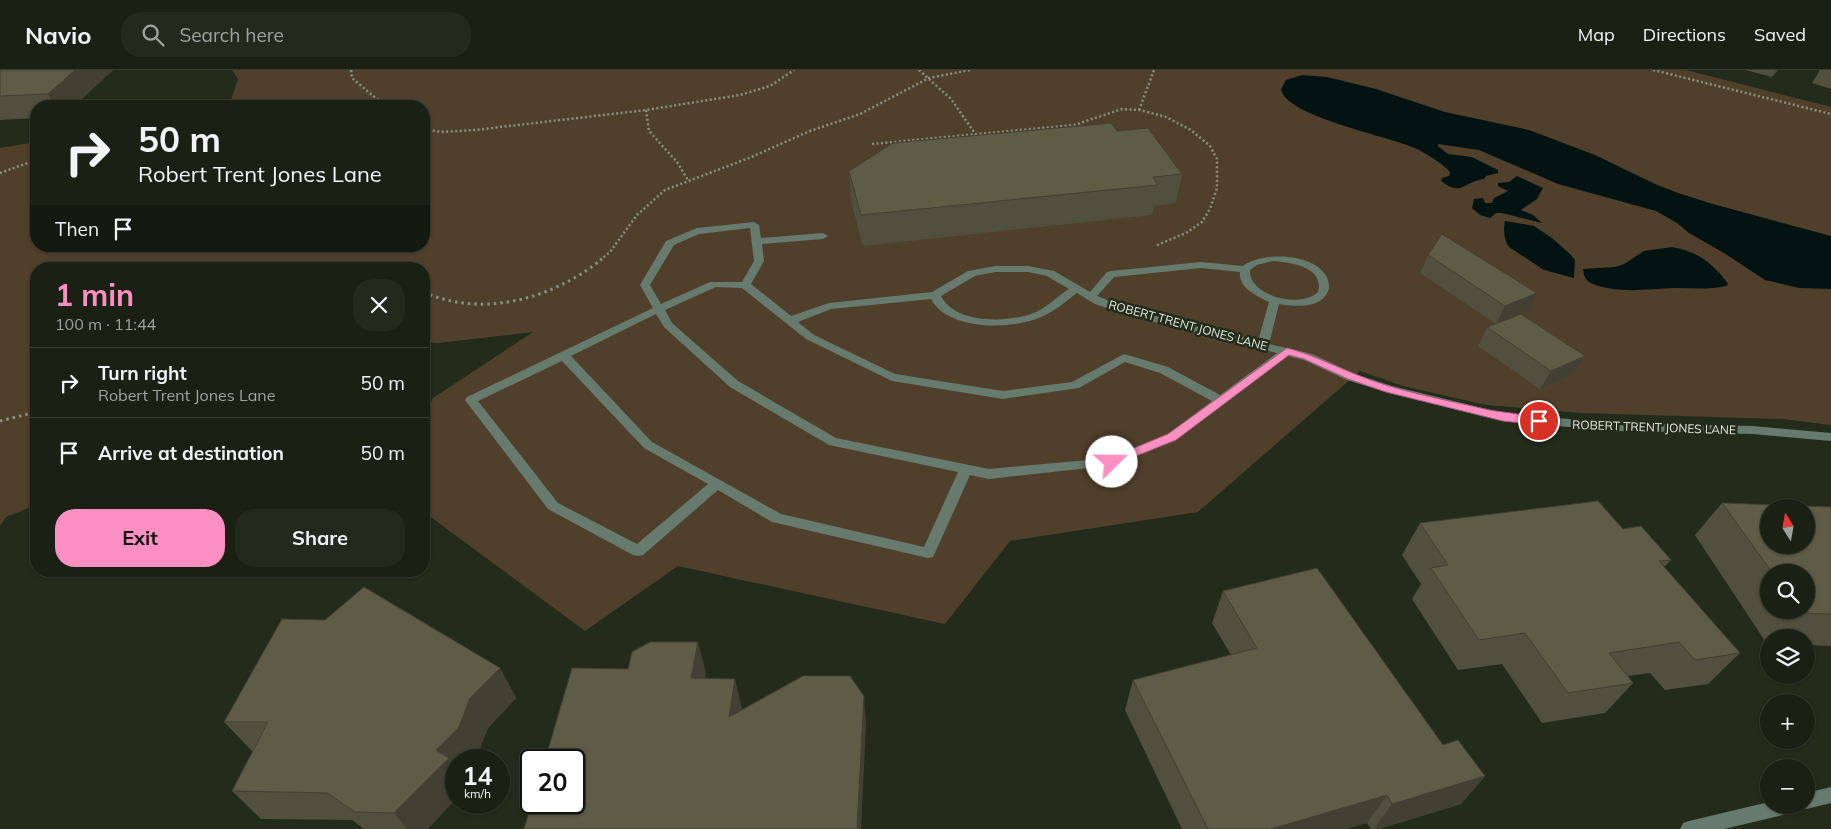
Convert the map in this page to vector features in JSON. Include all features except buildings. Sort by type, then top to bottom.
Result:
[{"type":"street","points":[[745,285],[759,261],[754,225],[697,231],[670,243],[645,285],[668,325],[734,384],[834,442],[989,474],[1112,462],[1172,437],[1287,351]]},
{"type":"street","points":[[756,241],[823,236]]},
{"type":"street","points":[[1260,259],[1285,259],[1310,267],[1324,281],[1324,289],[1321,295],[1313,300],[1288,303],[1275,301],[1252,290],[1243,276],[1245,269],[1251,263],[1260,259]]},
{"type":"street","points":[[1091,297],[1111,274],[1202,265],[1245,269]]},
{"type":"street","name":"ROBERT TRENT JONES LANE","points":[[935,295],[972,273],[995,269],[1028,270],[1050,274],[1100,302],[1131,313],[1287,351],[1308,357],[1351,377],[1390,390],[1503,417],[1603,426],[1687,427],[1831,437]]},
{"type":"street","points":[[717,483],[638,551],[553,506],[470,400],[714,284],[745,285],[810,337],[892,377],[1003,395],[1075,385],[1124,358],[1164,370],[1221,401]]},
{"type":"street","points":[[789,321],[829,306],[935,295],[939,303],[955,316],[978,321],[1003,323],[1038,315],[1077,288]]},
{"type":"street","points":[[1262,345],[1275,301]]},
{"type":"street","points":[[563,355],[648,445],[777,518],[928,553],[966,469]]},
{"type":"street","points":[[1815,799],[1831,796]]},
{"type":"street","points":[[1689,829],[1760,812]]},
{"type":"path","points":[[351,70],[352,78],[378,100]]},
{"type":"path","points":[[430,130],[441,132],[475,130],[646,110],[740,95],[770,86],[794,70]]},
{"type":"path","points":[[919,70],[948,94],[964,113],[976,134]]},
{"type":"path","points":[[430,295],[437,298],[472,304],[504,303],[551,291],[589,269],[610,252],[638,215],[665,190],[749,158],[810,131],[860,114],[929,78],[970,70]]},
{"type":"path","points":[[1139,110],[1154,70]]},
{"type":"path","points":[[1653,70],[1831,114]]},
{"type":"path","points":[[872,144],[1074,125],[1104,114],[1127,109],[1150,112],[1183,125],[1204,140],[1217,157],[1217,192],[1203,221],[1180,237],[1142,250],[1154,270]]},
{"type":"path","points":[[646,110],[649,131],[677,162],[688,180]]},
{"type":"path","points":[[0,173],[30,162]]},
{"type":"path","points":[[0,421],[30,414]]},
{"type":"shaded area","points":[[232,70],[1686,70],[1831,107],[1831,425],[1783,419],[1582,413],[1486,405],[1403,386],[1360,371],[1198,512],[1010,541],[945,624],[678,566],[585,631],[430,516],[430,404],[433,398],[533,332],[430,342],[430,262],[30,262],[30,507],[6,517],[0,526],[0,148],[30,143],[30,252],[430,252],[430,100],[231,100],[238,79]]},
{"type":"shaded area","points":[[1302,75],[1327,77],[1376,89],[1445,112],[1529,130],[1595,155],[1678,193],[1831,236],[1831,289],[1799,288],[1765,280],[1656,211],[1558,184],[1479,150],[1438,144],[1448,154],[1472,157],[1498,170],[1498,173],[1486,176],[1484,179],[1462,187],[1454,188],[1448,186],[1441,181],[1442,178],[1449,176],[1450,172],[1422,152],[1399,142],[1318,116],[1300,108],[1287,99],[1281,89],[1286,80]]},
{"type":"shaded area","points":[[1517,176],[1543,188],[1537,199],[1521,210],[1533,215],[1542,223],[1502,213],[1496,213],[1490,218],[1480,215],[1472,208],[1474,199],[1483,198],[1485,203],[1492,203],[1494,198],[1508,191],[1498,186],[1498,183],[1509,182]]},
{"type":"shaded area","points":[[1505,221],[1534,226],[1552,238],[1575,260],[1574,278],[1544,270],[1509,247],[1504,235]]},
{"type":"shaded area","points":[[1672,247],[1697,255],[1717,270],[1728,284],[1726,286],[1706,288],[1623,290],[1593,284],[1584,276],[1583,269],[1615,267],[1624,264],[1644,251]]},
{"type":"route","points":[[1112,462],[1172,437],[1287,351],[1308,357],[1351,377],[1390,390],[1503,417],[1539,421]]}]
